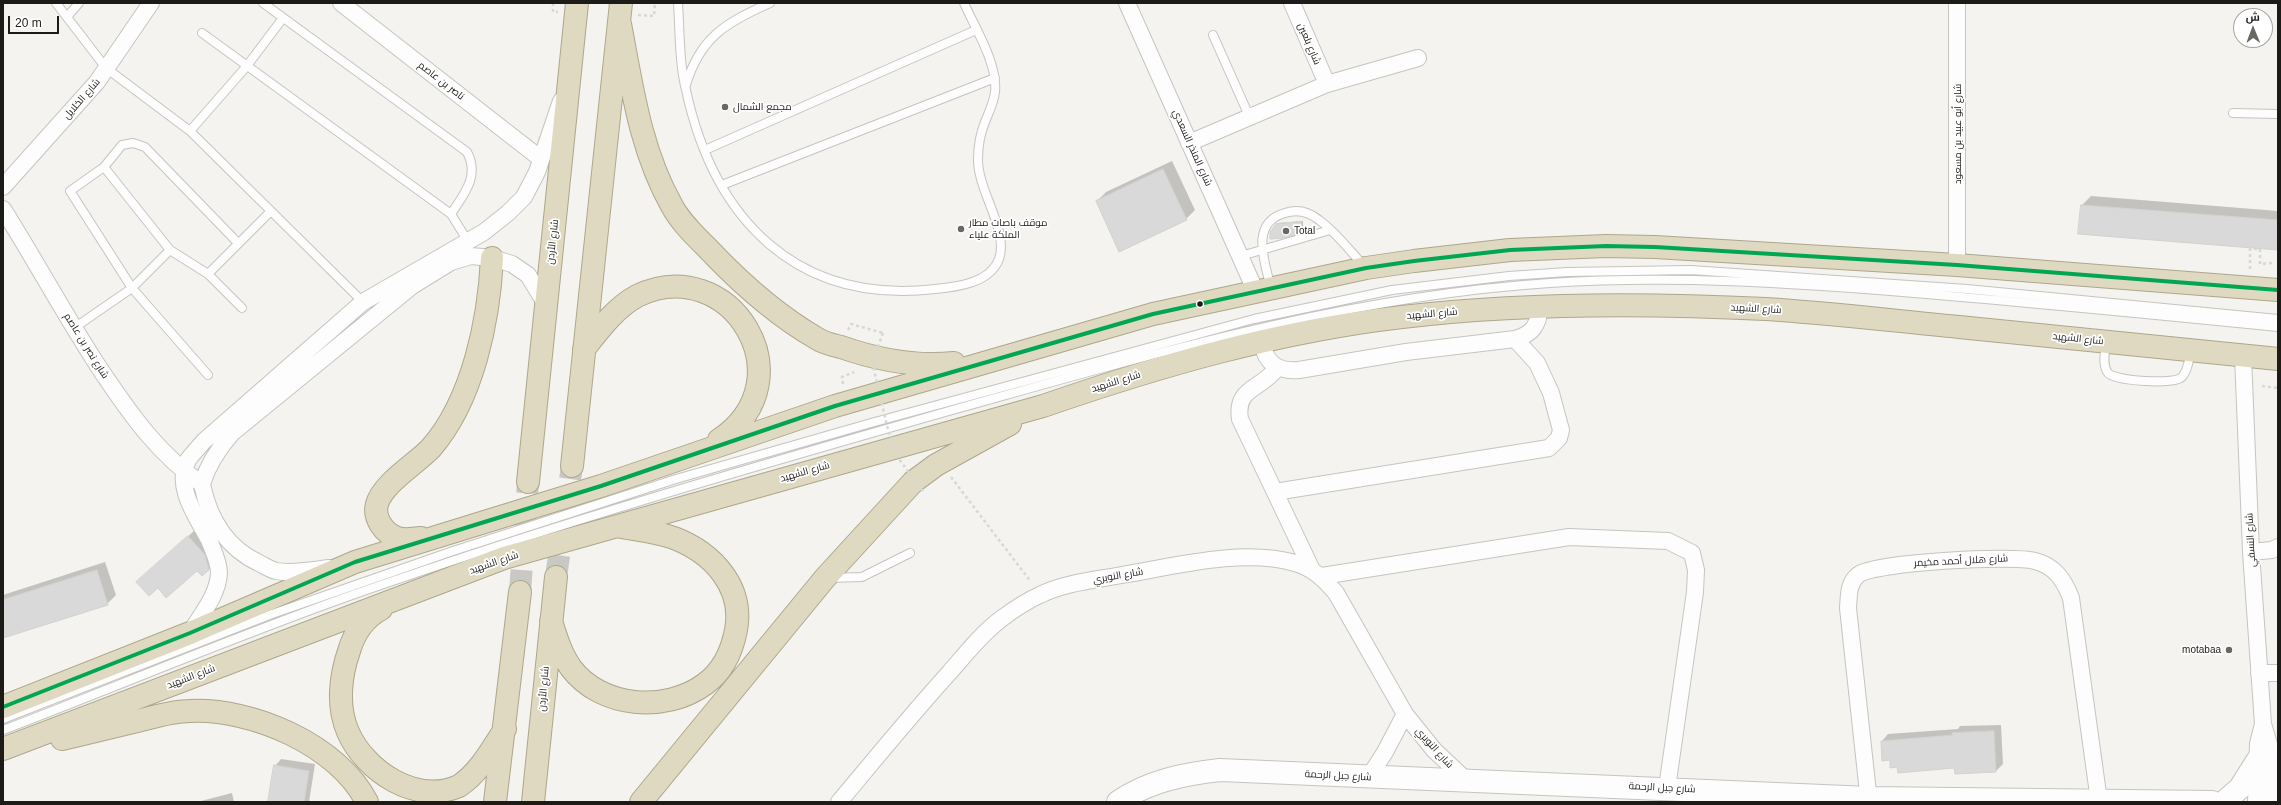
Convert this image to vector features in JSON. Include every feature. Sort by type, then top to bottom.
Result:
[{"type":"highway","name":"شارع الأردن","points":[[528,482],[577,3]]},
{"type":"highway","points":[[572,466],[621,14]]},
{"type":"highway","points":[[621,14],[637,117],[651,162],[672,207],[731,272],[773,308],[817,339],[856,352],[895,362],[934,365],[972,362],[1015,354]]},
{"type":"highway","points":[[3,707],[190,633],[355,562],[601,486],[835,406],[1153,314],[1366,268],[1461,255],[1606,246],[1654,247],[1957,265],[2278,290]]},
{"type":"highway","points":[[434,537],[397,538],[384,530],[377,516],[377,504],[386,489],[432,447],[456,411],[465,392],[480,342],[492,258]]},
{"type":"highway","points":[[584,349],[607,321],[626,303],[658,288],[680,287],[702,291],[716,297],[745,323],[755,341],[759,362],[757,384],[752,405],[742,422],[728,433],[706,448],[666,464]]},
{"type":"highway","name":"شارع الشهيد","points":[[3,749],[504,558],[1043,406],[1120,380],[1262,342],[1354,324],[1400,317],[1486,310],[1678,306],[1769,310],[2278,359]]},
{"type":"highway","points":[[641,802],[824,578],[913,482],[925,472],[1043,406]]},
{"type":"highway","points":[[551,621],[564,657],[571,669],[592,687],[617,699],[645,702],[687,694],[706,683],[724,663],[734,643],[738,611],[732,588],[720,569],[711,561],[675,539],[616,526]]},
{"type":"highway","name":"شارع الأردن","points":[[533,802],[556,577]]},
{"type":"highway","points":[[495,802],[505,730],[520,592]]},
{"type":"highway","points":[[406,595],[374,613],[363,624],[353,639],[345,662],[341,690],[343,713],[348,732],[370,766],[400,789],[424,796],[442,794],[459,786],[474,772],[505,730]]},
{"type":"highway","points":[[3,753],[170,713],[191,711],[215,712],[241,716],[262,722],[299,738],[323,754],[346,773],[362,792],[367,802]]},
{"type":"street","name":"شارع الخلايل","points":[[3,187],[97,82],[151,3]]},
{"type":"street","name":"ناصر بن عاصم","points":[[341,3],[540,159]]},
{"type":"street","name":"شارع المنذر السعدي","points":[[1127,3],[1241,256],[1263,291]]},
{"type":"street","name":"شارع بلعين","points":[[1292,3],[1327,84]]},
{"type":"street","name":"شارع أبو عبيد بن مسعود","points":[[1957,265],[1958,3]]},
{"type":"street","points":[[1189,143],[1327,84],[1418,58]]},
{"type":"street","points":[[190,633],[213,595],[219,572],[214,551],[189,501],[184,485],[184,472],[189,460],[204,442],[364,302],[467,240],[484,232],[508,213],[524,197],[537,172],[540,159],[570,73]]},
{"type":"street","name":"شارع نصر بن عاصم","points":[[3,209],[74,328],[127,410],[152,442],[184,472],[202,484]]},
{"type":"street","points":[[484,232],[492,258]]},
{"type":"street","points":[[355,562],[295,572],[275,571],[250,559],[232,546],[214,522],[205,500],[202,484],[208,467],[219,448],[232,433],[412,286],[451,262],[471,256],[492,258],[512,264],[528,275],[547,306]]},
{"type":"street","points":[[1262,342],[1264,353],[1269,362],[1277,368],[1288,371],[1299,370],[1406,352],[1515,339],[1532,331],[1538,323],[1540,308]]},
{"type":"street","points":[[1275,492],[1549,448],[1559,438],[1561,430],[1551,392],[1536,363],[1515,339]]},
{"type":"street","name":"شارع النسفي","points":[[2242,356],[2251,552],[2263,724],[2258,744],[2268,767],[2271,802]]},
{"type":"street","points":[[1277,368],[1264,383],[1246,392],[1240,399],[1238,409],[1240,419],[1275,492],[1317,573],[1569,537],[1668,542],[1692,553],[1696,570],[1695,592],[1669,795]]},
{"type":"street","points":[[2251,552],[2272,550],[2278,547]]},
{"type":"street","name":"شارع النويري","points":[[839,802],[917,707],[976,643],[1001,619],[1040,595],[1086,582],[1215,560],[1254,558],[1278,559],[1317,573],[1336,592],[1405,714],[1434,750],[1466,780]]},
{"type":"street","name":"شارع هلال أحمد مخيمر","points":[[1869,800],[1848,608],[1850,584],[1858,574],[1869,569],[1893,565],[2013,558],[2035,560],[2052,568],[2065,582],[2071,598],[2099,801]]},
{"type":"street","points":[[2259,673],[2278,673]]},
{"type":"street","points":[[1369,777],[1386,752],[1405,714]]},
{"type":"street","points":[[2224,802],[2268,767]]},
{"type":"street","name":"شارع النسفي","points":[[2256,802],[2268,767]]},
{"type":"street","name":"شارع جبل الرحمة","points":[[1118,802],[1130,794],[1158,782],[1188,774],[1220,770],[1466,780],[1669,795],[1869,800],[2212,802]]},
{"type":"lane","points":[[56,3],[106,68],[190,132],[364,302]]},
{"type":"lane","points":[[67,17],[79,3]]},
{"type":"lane","points":[[263,3],[467,152],[472,161],[470,185],[451,214]]},
{"type":"lane","points":[[678,3],[685,87],[693,119],[705,150],[722,185],[740,213],[760,238],[785,258],[814,273],[845,284],[881,290],[917,291],[953,287],[987,276],[996,268],[1000,257],[1001,245],[980,180],[978,161],[980,142],[995,92],[995,78],[991,64],[964,3]]},
{"type":"lane","points":[[685,87],[691,69],[699,53],[711,38],[725,25],[770,3]]},
{"type":"lane","points":[[190,132],[246,67],[283,18]]},
{"type":"lane","points":[[705,150],[976,30]]},
{"type":"lane","points":[[202,33],[246,67],[451,214],[467,240]]},
{"type":"lane","points":[[1213,35],[1250,118]]},
{"type":"lane","points":[[722,185],[995,78]]},
{"type":"lane","points":[[2233,113],[2278,114]]},
{"type":"lane","points":[[208,375],[132,288],[70,191],[104,167],[122,144],[133,143],[145,147],[238,244]]},
{"type":"lane","points":[[104,167],[170,250],[208,274],[242,308]]},
{"type":"lane","points":[[208,274],[270,211]]},
{"type":"lane","points":[[1263,291],[1262,236],[1265,224],[1277,215],[1291,211],[1306,212],[1319,220],[1366,268]]},
{"type":"lane","points":[[1241,256],[1330,230]]},
{"type":"lane","points":[[74,328],[132,288],[170,250]]},
{"type":"lane","points":[[3,719],[278,611],[439,556],[676,479],[871,423],[1254,319],[1392,290],[1538,274],[1629,270],[1691,270],[1967,288],[2278,319]]},
{"type":"lane","points":[[3,730],[227,640],[475,553],[621,506],[768,462],[1004,396],[1240,332],[1342,309],[1446,293],[1514,286],[1622,280],[1692,279],[1805,284],[2278,327]]},
{"type":"lane","points":[[2106,342],[2104,366],[2109,375],[2118,378],[2169,382],[2177,381],[2186,371],[2191,350]]},
{"type":"lane","points":[[824,578],[862,577],[910,553]]},
{"type":"path","points":[[553,3],[553,12]]},
{"type":"path","points":[[654,16],[655,3]]},
{"type":"path","points":[[2249,287],[2250,248],[2260,249],[2260,264],[2273,262]]},
{"type":"path","points":[[851,324],[883,334],[876,352],[874,370],[888,430],[899,459],[924,492]]},
{"type":"path","points":[[2262,386],[2278,388]]},
{"type":"path","points":[[950,475],[1040,595]]},
{"type":"building","points":[[1163,169],[1187,220],[1119,252],[1096,201]]},
{"type":"building","points":[[2081,205],[2278,220],[2278,250],[2078,234]]},
{"type":"building","name":"Total","points":[[1301,222],[1302,233],[1284,238],[1270,239],[1270,232],[1276,224]]},
{"type":"building","points":[[188,536],[205,555],[209,570],[202,576],[197,571],[166,598],[158,588],[149,596],[136,582]]},
{"type":"building","points":[[97,570],[108,605],[3,638],[3,600]]},
{"type":"building","points":[[1994,731],[1996,772],[1955,774],[1954,768],[1898,773],[1897,767],[1890,768],[1890,760],[1882,761],[1881,741],[1953,735],[1952,733]]},
{"type":"building","points":[[274,765],[309,771],[304,802],[268,802]]},
{"type":"tunnel","points":[[556,577],[572,466]]},
{"type":"tunnel","points":[[520,592],[528,482]]},
{"type":"transit line","points":[[3,707],[190,633],[355,562],[601,486],[835,406],[1153,314],[1366,268],[1510,250],[1606,246],[1655,247],[1957,265],[2278,290]]},
{"type":"place","name":"مجمع الشمال","points":[[725,107]]},
{"type":"place","name":"موقف باصات مطار الملكة علياء","points":[[961,229]]},
{"type":"place","name":"Total","points":[[1286,231]]},
{"type":"place","name":"motabaa","points":[[2229,650]]}]
